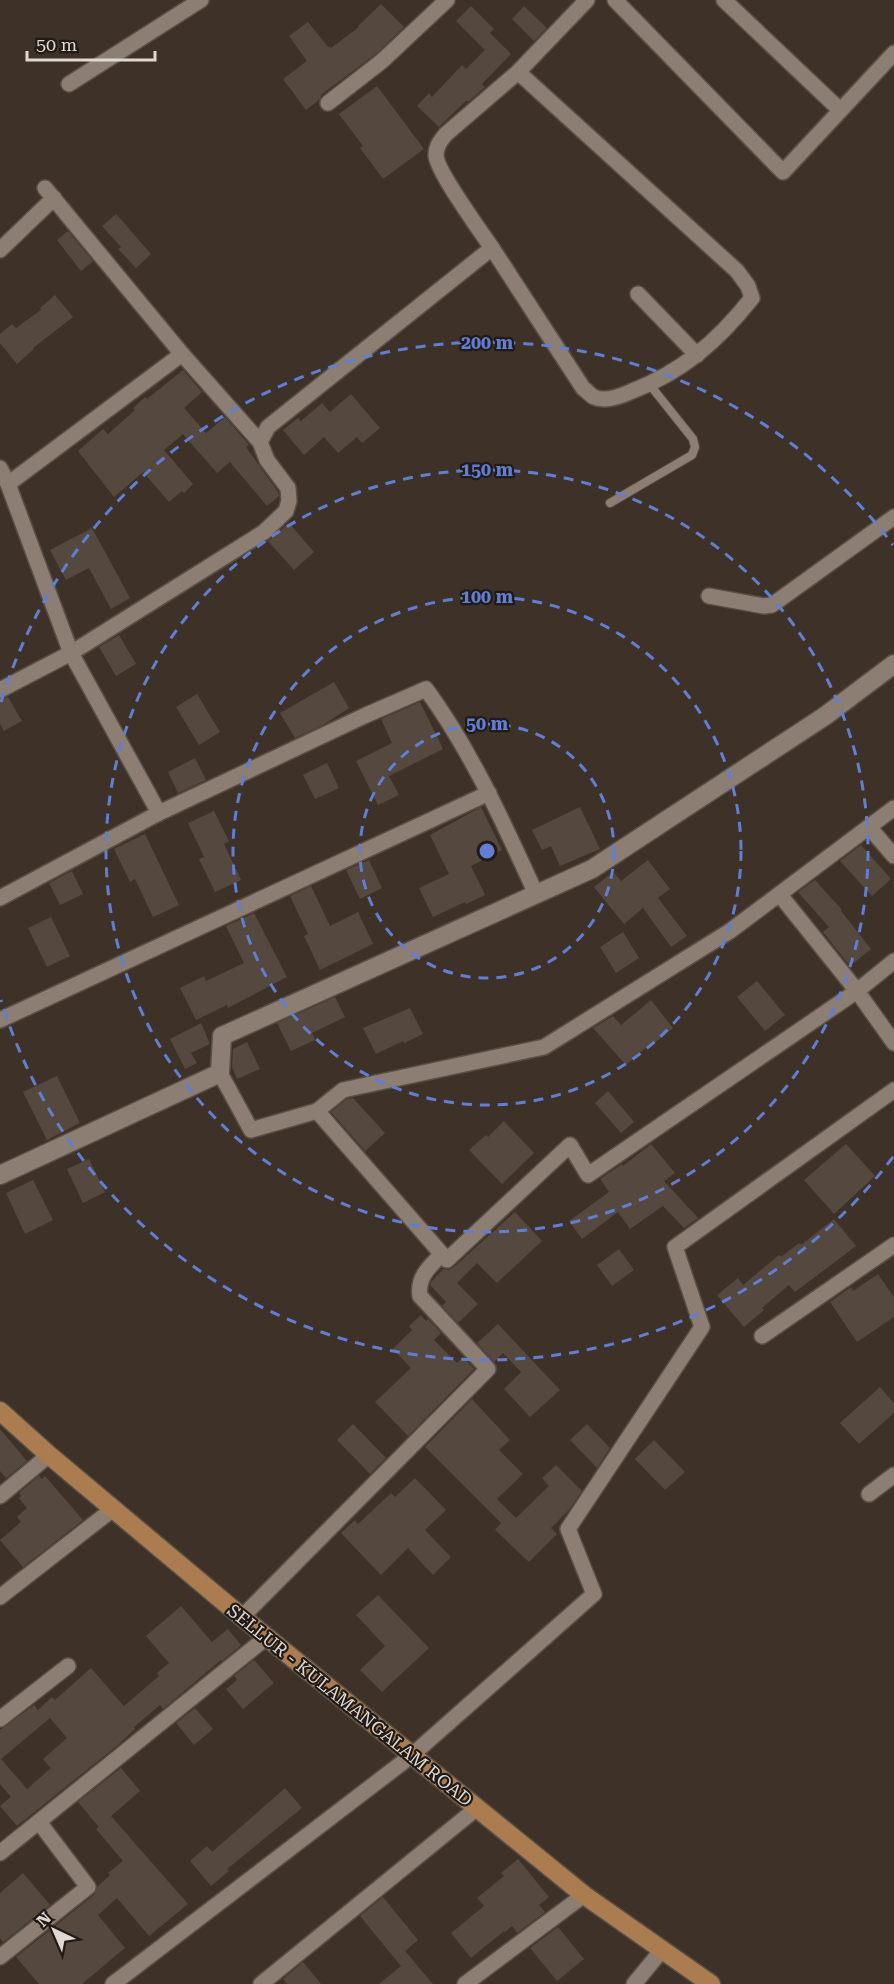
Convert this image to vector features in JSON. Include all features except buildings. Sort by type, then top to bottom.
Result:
[{"type":"main road","name":"SELLUR - KULAMANGALAM ROAD","points":[[0,1411],[113,1509],[411,1756],[584,1895],[711,1984]]},
{"type":"street","points":[[69,84],[201,0]]},
{"type":"street","points":[[328,104],[382,61],[447,0]]},
{"type":"street","points":[[518,72],[737,271],[748,286],[752,298],[731,325],[688,363],[650,385],[613,399],[594,397],[584,388],[468,213],[436,156],[438,145],[446,134],[518,72],[587,0]]},
{"type":"street","points":[[615,0],[783,172],[894,53]]},
{"type":"street","points":[[730,2],[840,110]]},
{"type":"street","points":[[0,250],[50,193],[183,354],[260,442],[267,460],[288,488],[289,501],[286,511],[264,532],[71,653],[0,690]]},
{"type":"street","points":[[260,442],[268,427],[492,248]]},
{"type":"street","points":[[638,294],[697,355]]},
{"type":"street","points":[[8,484],[183,354]]},
{"type":"street","points":[[0,468],[71,653],[159,813]]},
{"type":"street","points":[[709,596],[764,606],[772,605],[894,518]]},
{"type":"street","points":[[894,664],[825,716],[592,869],[222,1036],[219,1073],[251,1130],[317,1112],[343,1090],[544,1047],[730,931],[894,808]]},
{"type":"street","points":[[0,898],[159,813],[364,716],[426,690],[441,710],[489,794],[536,894]]},
{"type":"street","points":[[0,1020],[489,794]]},
{"type":"street","points":[[869,827],[894,856]]},
{"type":"street","points":[[780,895],[857,992],[894,1043]]},
{"type":"street","points":[[317,1112],[447,1260],[570,1145],[588,1175],[857,992],[894,962]]},
{"type":"street","points":[[0,1175],[219,1073]]},
{"type":"street","points":[[113,1984],[411,1756],[594,1594],[568,1530],[702,1327],[675,1247],[894,1090]]},
{"type":"street","points":[[762,1336],[894,1245]]},
{"type":"street","points":[[242,1617],[488,1369],[420,1296],[418,1286],[427,1269],[442,1254]]},
{"type":"street","points":[[0,1496],[49,1455]]},
{"type":"street","points":[[869,1494],[894,1475]]},
{"type":"street","points":[[0,1597],[113,1509]]},
{"type":"street","points":[[0,1853],[267,1637]]},
{"type":"street","points":[[0,1719],[68,1666]]},
{"type":"street","points":[[261,1984],[477,1808]]},
{"type":"street","points":[[0,1957],[88,1887],[39,1822]]},
{"type":"street","points":[[465,1984],[584,1895]]},
{"type":"street","points":[[634,1984],[662,1950]]},
{"type":"lane","points":[[610,503],[692,454],[693,439],[650,385]]}]
